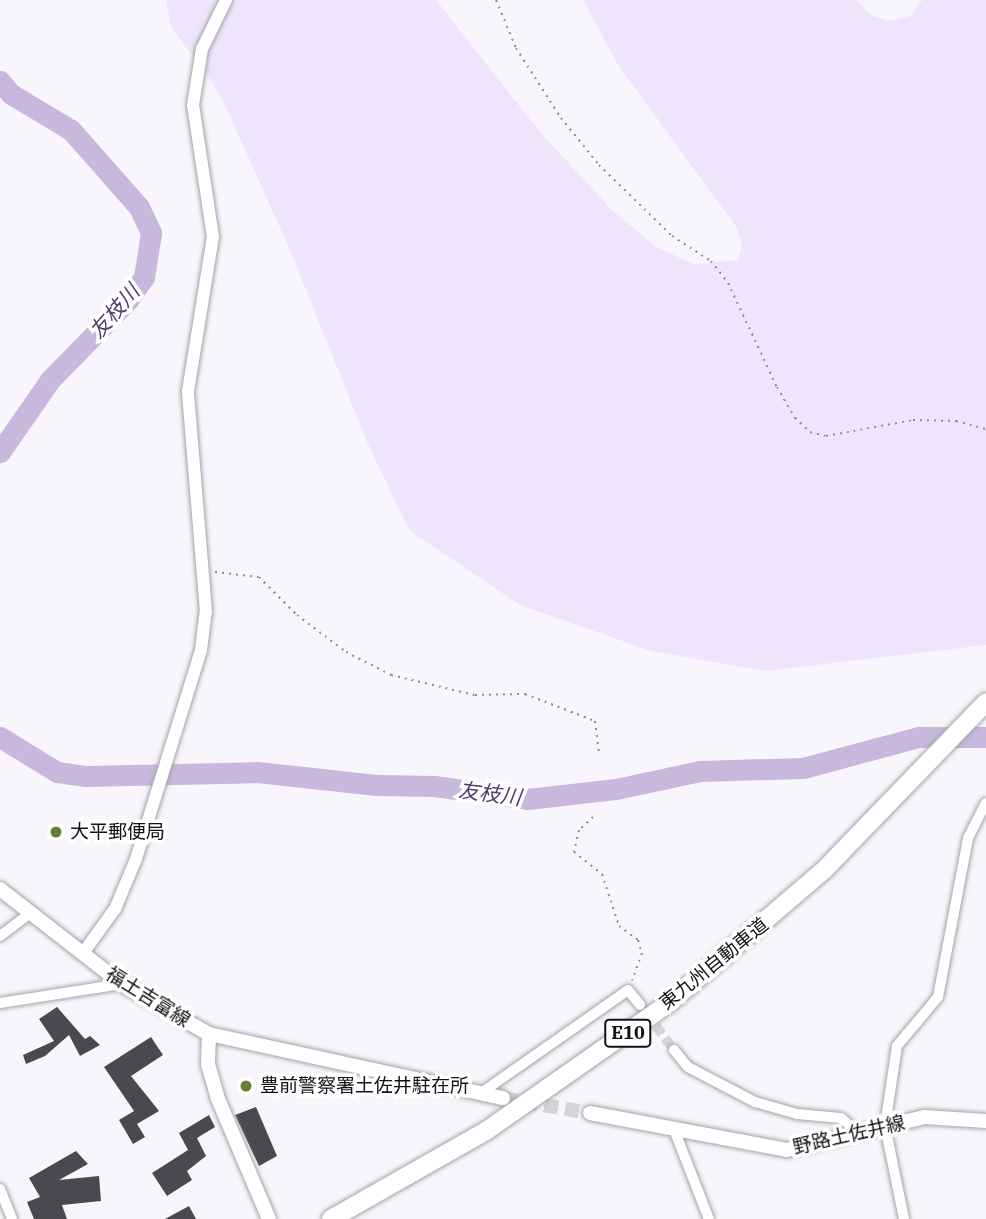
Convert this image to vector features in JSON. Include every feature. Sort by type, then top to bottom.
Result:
[{"type":"highway","name":"東九州自動車道","points":[[331,1219],[486,1131],[670,1002],[824,870],[893,802],[986,702]]},
{"type":"main road","name":"福土吉富線","points":[[0,889],[122,984],[209,1034],[208,1064],[218,1099],[269,1219]]},
{"type":"main road","points":[[209,1034],[503,1098]]},
{"type":"main road","name":"野路土佐井線","points":[[590,1112],[675,1132],[787,1150],[924,1117],[986,1121]]},
{"type":"street","points":[[83,953],[115,909],[201,650],[206,612],[204,570],[188,391],[213,237],[193,105],[202,49],[226,0]]},
{"type":"street","points":[[904,1219],[885,1126],[897,1046],[930,1012],[938,997],[968,838],[986,803]]},
{"type":"street","points":[[0,936],[30,913]]},
{"type":"street","points":[[0,1003],[122,984]]},
{"type":"street","points":[[481,1093],[628,990],[639,1005]]},
{"type":"street","points":[[674,1050],[688,1067],[755,1102],[797,1114],[841,1118],[858,1133]]},
{"type":"street","points":[[675,1132],[709,1219]]},
{"type":"street","points":[[1,1192],[12,1219]]},
{"type":"path","points":[[496,0],[516,48],[591,155],[616,185],[672,236],[711,261],[728,283],[777,387],[795,418],[810,432],[826,436],[913,420],[956,421],[986,429]]},
{"type":"path","points":[[204,570],[259,577],[298,615],[346,652],[391,675],[475,695],[525,694],[595,722],[599,754]]},
{"type":"path","points":[[593,817],[579,830],[574,852],[602,874],[619,926],[638,940],[642,953],[628,990]]},
{"type":"shaded area","points":[[166,0],[436,0],[539,131],[613,211],[656,247],[694,264],[738,260],[742,246],[737,228],[618,65],[583,0],[856,0],[872,16],[890,21],[910,16],[922,0],[986,0],[986,645],[765,671],[651,651],[520,605],[409,530],[366,440],[290,250],[220,94],[171,26]]},
{"type":"building","points":[[57,1007],[85,1039],[90,1036],[100,1045],[80,1056],[69,1035],[45,1056],[26,1064],[23,1055],[54,1041],[39,1019]]},
{"type":"building","points":[[151,1037],[163,1055],[131,1076],[159,1111],[137,1124],[145,1137],[133,1144],[119,1120],[134,1111],[104,1067]]},
{"type":"building","points":[[256,1107],[277,1156],[259,1166],[235,1115]]},
{"type":"building","points":[[209,1115],[215,1127],[197,1138],[206,1156],[187,1171],[192,1180],[167,1196],[152,1173],[188,1150],[179,1133]]},
{"type":"building","points":[[76,1151],[88,1164],[59,1180],[99,1176],[101,1201],[62,1205],[67,1219],[34,1219],[27,1202],[40,1197],[29,1178]]},
{"type":"building","points":[[189,1206],[196,1219],[165,1219]]},
{"type":"waterway","name":"友枝川","points":[[0,81],[11,94],[71,130],[139,207],[151,233],[144,277],[128,300],[50,380],[0,452]]},
{"type":"waterway","name":"友枝川","points":[[0,737],[57,772],[86,776],[257,772],[376,785],[434,786],[528,799],[616,789],[700,771],[803,768],[919,737],[986,737]]},
{"type":"tunnel","points":[[647,1014],[674,1050]]},
{"type":"tunnel","points":[[503,1098],[590,1113]]},
{"type":"place","name":"大平郵便局","points":[[56,832]]},
{"type":"place","name":"豊前警察署土佐井駐在所","points":[[246,1086]]}]
